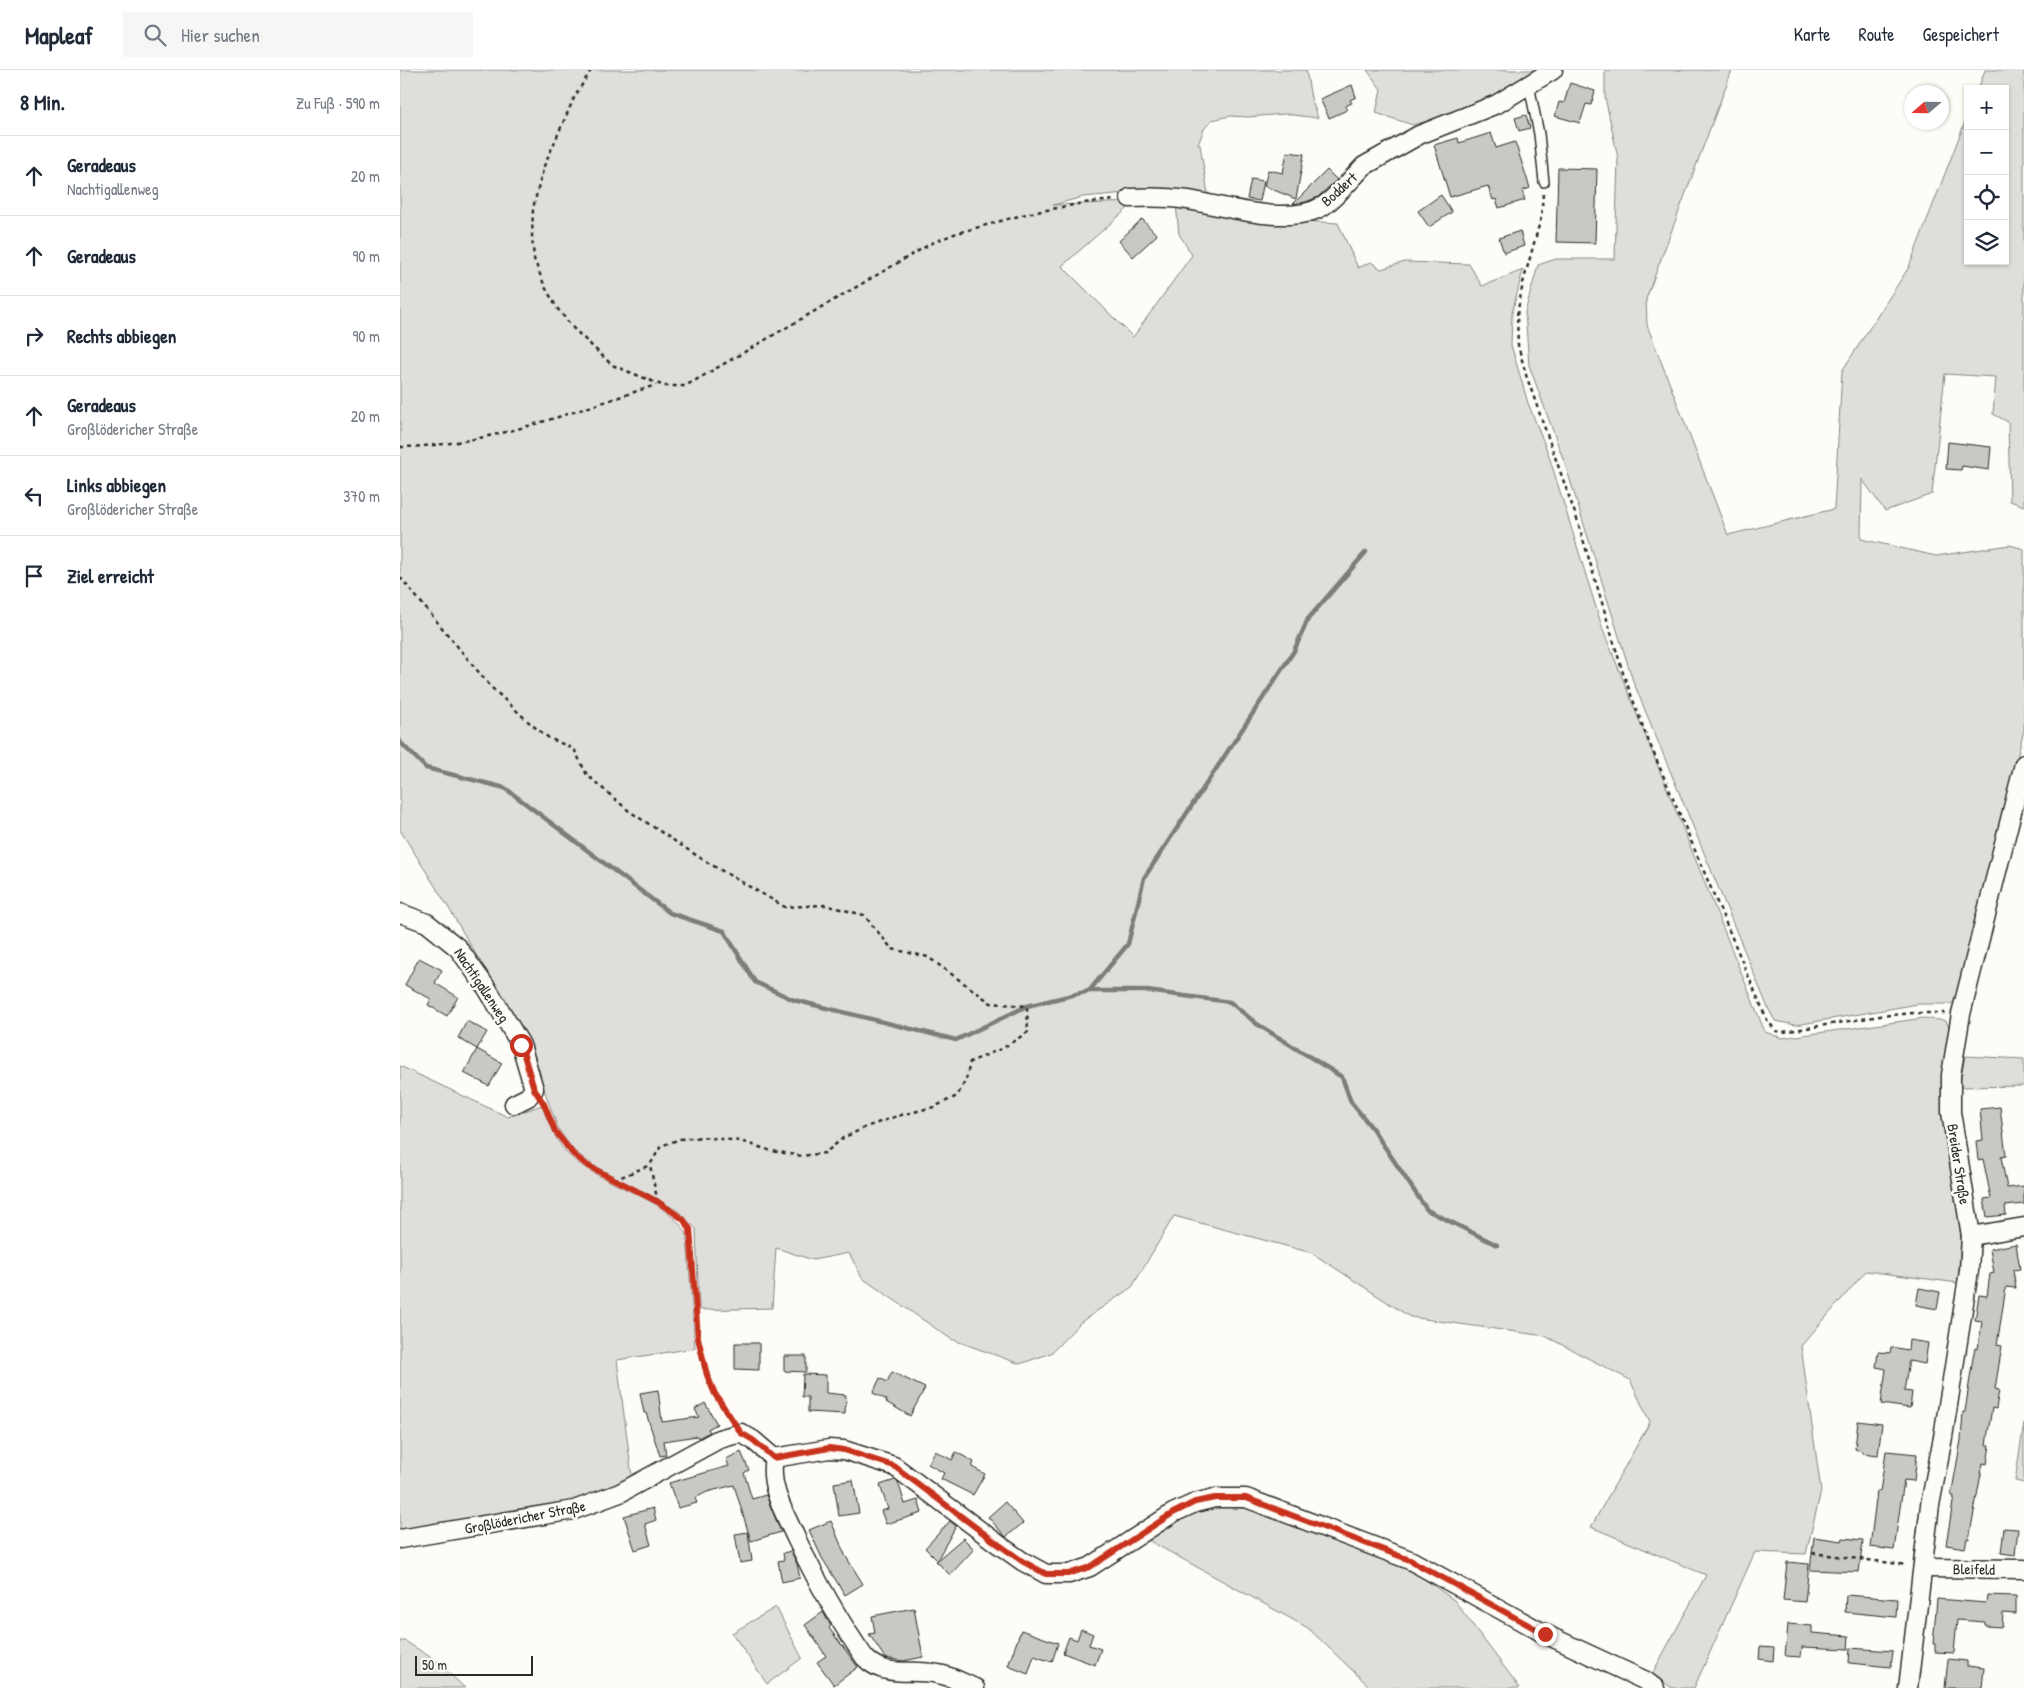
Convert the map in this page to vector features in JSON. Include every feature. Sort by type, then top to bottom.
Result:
[{"type":"street","name":"Boddert","points":[[1130,198],[1150,196],[1171,198],[1268,213],[1294,215],[1309,212],[1324,206],[1364,166],[1372,161],[1419,135],[1497,104],[1552,70]]},
{"type":"street","name":"Breider Straße","points":[[1908,1688],[1930,1505],[1960,1330],[1972,1236],[1951,1112],[1951,1076],[1961,1014],[2024,764]]},
{"type":"street","name":"Nachtigallenweg","points":[[400,913],[427,923],[458,948],[488,990],[521,1045],[534,1089]]},
{"type":"street","points":[[514,1104],[528,1097],[534,1089]]},
{"type":"street","points":[[1972,1236],[2024,1226]]},
{"type":"street","points":[[741,1433],[753,1440],[774,1458]]},
{"type":"street","name":"Großlödericher Straße","points":[[400,1539],[574,1510],[620,1493],[719,1439],[741,1433]]},
{"type":"street","points":[[774,1458],[829,1448],[844,1450],[894,1466],[998,1544],[1022,1561],[1046,1574],[1068,1574],[1090,1567],[1173,1513],[1195,1502],[1215,1498],[1246,1498],[1410,1560],[1545,1634],[1646,1681],[1655,1688]]},
{"type":"street","points":[[774,1458],[773,1479],[779,1502],[823,1594],[865,1658],[872,1666],[881,1670],[940,1674],[975,1688]]},
{"type":"street","name":"Bleifeld","points":[[1923,1568],[2024,1569]]},
{"type":"lane","points":[[1529,85],[1538,126],[1544,182]]},
{"type":"path","points":[[591,70],[570,106],[544,166],[533,208],[532,237],[534,258],[545,287],[573,328],[612,365],[664,386],[685,386],[911,254],[954,234],[1026,214],[1083,203],[1130,198]]},
{"type":"path","points":[[1544,182],[1542,218],[1523,283],[1517,315],[1518,345],[1526,374],[1577,520],[1622,673],[1646,735],[1767,1020],[1776,1031],[1783,1032],[1914,1013],[1961,1014]]},
{"type":"path","points":[[400,448],[464,441],[528,427],[658,384]]},
{"type":"path","points":[[400,577],[491,687],[532,726],[549,738],[574,749],[587,775],[629,811],[705,861],[785,907],[825,904],[864,915],[892,949],[928,957],[991,1004],[1027,1006],[1028,1032],[1003,1048],[970,1062],[966,1080],[957,1096],[934,1107],[897,1116],[866,1127],[843,1138],[826,1153],[802,1156],[772,1152],[740,1141],[703,1137],[680,1139],[661,1146],[650,1165],[614,1180]]},
{"type":"path","points":[[534,1089],[544,1104],[555,1131],[573,1154],[588,1166],[658,1202],[683,1219],[690,1229],[698,1338],[702,1357],[715,1394],[741,1433]]},
{"type":"path","points":[[650,1165],[658,1202]]},
{"type":"path","points":[[1812,1552],[1923,1568]]},
{"type":"shaded area","points":[[400,70],[1306,70],[1311,98],[1318,118],[1285,114],[1248,117],[1230,116],[1212,120],[1204,129],[1198,145],[1200,145],[1209,200],[1147,191],[1083,197],[1053,205],[1135,202],[1062,266],[1133,337],[1192,255],[1179,234],[1176,204],[1304,221],[1338,223],[1358,268],[1371,262],[1381,269],[1405,262],[1469,264],[1482,286],[1523,270],[1512,313],[1511,345],[1528,403],[1548,453],[1603,630],[1765,1032],[1782,1038],[1924,1018],[1946,1021],[1952,1034],[1943,1096],[1961,1237],[1958,1283],[1866,1271],[1801,1346],[1821,1491],[1806,1554],[1755,1552],[1694,1688],[1672,1688],[1652,1674],[1706,1575],[1591,1527],[1650,1422],[1630,1380],[1545,1336],[1410,1317],[1312,1253],[1174,1216],[1132,1287],[1081,1322],[1051,1353],[1020,1364],[951,1339],[862,1278],[849,1253],[813,1260],[776,1248],[772,1308],[699,1310],[696,1229],[678,1211],[594,1166],[573,1150],[558,1129],[528,1044],[447,905],[400,830]]},
{"type":"shaded area","points":[[1367,70],[1540,70],[1475,108],[1413,125],[1376,113],[1381,89]]},
{"type":"shaded area","points":[[1605,70],[1732,70],[1646,299],[1647,325],[1728,535],[1834,509],[1842,371],[1909,267],[1964,124],[1964,265],[2009,265],[2009,85],[1979,85],[1985,70],[2024,70],[2024,506],[2010,501],[2008,422],[1993,414],[1996,377],[1945,374],[1932,494],[1885,511],[1862,479],[1861,539],[1936,556],[2010,545],[2024,549],[2024,730],[1956,1002],[1950,1004],[1918,1004],[1796,1025],[1775,1021],[1633,681],[1565,464],[1529,365],[1525,312],[1538,265],[1556,259],[1615,259],[1618,158],[1605,97]]},
{"type":"shaded area","points":[[1965,1056],[2024,1059],[2024,1086],[1959,1087]]},
{"type":"shaded area","points":[[400,1066],[508,1117],[542,1105],[555,1136],[567,1153],[581,1165],[596,1174],[647,1199],[662,1209],[676,1220],[687,1234],[695,1348],[617,1360],[632,1477],[609,1491],[571,1504],[400,1535]]},
{"type":"shaded area","points":[[2024,1423],[2024,1483],[2015,1481]]},
{"type":"shaded area","points":[[1218,1505],[1258,1510],[1416,1573],[1454,1600],[1520,1688],[1371,1688],[1308,1628],[1146,1539],[1184,1514]]},
{"type":"shaded area","points":[[776,1607],[802,1658],[767,1684],[732,1633]]},
{"type":"shaded area","points":[[400,1641],[405,1641],[435,1660],[465,1688],[400,1688]]},
{"type":"building","points":[[1570,83],[1595,91],[1591,105],[1586,104],[1580,123],[1555,116],[1559,102],[1564,103]]},
{"type":"building","points":[[1352,85],[1356,97],[1350,100],[1352,103],[1345,106],[1347,110],[1329,118],[1320,99]]},
{"type":"building","points":[[1526,115],[1530,128],[1519,131],[1515,118]]},
{"type":"building","points":[[1491,133],[1496,148],[1515,142],[1530,188],[1522,191],[1525,200],[1499,208],[1496,199],[1493,200],[1488,186],[1450,197],[1434,145],[1458,138],[1459,143]]},
{"type":"building","points":[[1287,152],[1304,154],[1296,199],[1264,186],[1268,170],[1283,173]]},
{"type":"building","points":[[1558,168],[1597,169],[1595,243],[1556,242]]},
{"type":"building","points":[[1327,170],[1337,180],[1318,197],[1306,202],[1293,204]]},
{"type":"building","points":[[1251,179],[1264,181],[1260,201],[1247,199]]},
{"type":"building","points":[[1441,195],[1452,212],[1429,227],[1418,211]]},
{"type":"building","points":[[1142,219],[1157,235],[1133,257],[1119,241]]},
{"type":"building","points":[[1520,231],[1524,246],[1504,253],[1499,238]]},
{"type":"building","points":[[1948,442],[1991,447],[1989,470],[1962,466],[1961,470],[1946,469]]},
{"type":"building","points":[[419,958],[442,970],[435,983],[458,997],[447,1016],[428,1005],[431,999],[405,985]]},
{"type":"building","points":[[467,1021],[487,1032],[477,1049],[458,1038]]},
{"type":"building","points":[[477,1049],[502,1063],[489,1086],[464,1073]]},
{"type":"building","points":[[2000,1107],[2006,1156],[2001,1157],[2007,1188],[2024,1186],[2024,1204],[2005,1206],[2006,1215],[1987,1217],[1984,1199],[1991,1198],[1983,1159],[1978,1160],[1976,1141],[1983,1140],[1980,1109]]},
{"type":"building","points":[[2016,1244],[2020,1269],[2013,1270],[2016,1288],[2006,1287],[1997,1345],[2002,1346],[1995,1389],[1999,1390],[1996,1409],[1992,1408],[1989,1426],[1986,1445],[1990,1445],[1987,1464],[1983,1463],[1969,1539],[1967,1538],[1965,1548],[1946,1545],[1954,1496],[1951,1496],[1961,1440],[1963,1412],[1965,1412],[1973,1357],[1975,1348],[1978,1349],[1982,1321],[1975,1320],[1979,1295],[1987,1296],[1990,1274],[1994,1273],[1990,1249]]},
{"type":"building","points":[[1919,1288],[1940,1292],[1937,1309],[1916,1305]]},
{"type":"building","points":[[1909,1340],[1928,1343],[1925,1364],[1909,1361],[1904,1391],[1912,1392],[1910,1408],[1881,1404],[1886,1369],[1876,1367],[1878,1352],[1890,1353],[1891,1347],[1908,1350]]},
{"type":"building","points":[[735,1343],[759,1343],[759,1370],[735,1369]]},
{"type":"building","points":[[784,1356],[806,1356],[806,1372],[784,1371]]},
{"type":"building","points":[[892,1372],[925,1388],[910,1416],[873,1393],[880,1378],[887,1382]]},
{"type":"building","points":[[803,1374],[826,1375],[826,1393],[846,1395],[845,1414],[808,1412],[808,1397],[802,1397]]},
{"type":"building","points":[[658,1390],[662,1422],[699,1417],[695,1409],[705,1403],[717,1424],[708,1429],[710,1432],[698,1438],[697,1436],[664,1441],[666,1455],[660,1456],[646,1413],[644,1413],[640,1393]]},
{"type":"building","points":[[1858,1421],[1882,1424],[1878,1455],[1862,1453],[1862,1451],[1855,1449]]},
{"type":"building","points":[[935,1451],[952,1460],[956,1452],[974,1462],[972,1467],[985,1474],[973,1495],[941,1479],[944,1473],[928,1464]]},
{"type":"building","points":[[1886,1451],[1917,1454],[1914,1481],[1904,1480],[1894,1550],[1870,1547],[1877,1491],[1880,1492]]},
{"type":"building","points":[[741,1452],[749,1470],[744,1473],[752,1499],[766,1495],[781,1532],[751,1541],[734,1485],[707,1492],[695,1498],[697,1503],[678,1508],[669,1483],[729,1466],[726,1459]]},
{"type":"building","points":[[853,1480],[859,1513],[839,1516],[834,1483]]},
{"type":"building","points":[[895,1480],[898,1482],[905,1504],[918,1500],[922,1513],[886,1524],[881,1511],[888,1509],[880,1485]]},
{"type":"building","points":[[1005,1502],[1023,1523],[1006,1537],[988,1517]]},
{"type":"building","points":[[653,1508],[656,1520],[645,1524],[651,1545],[635,1550],[624,1516]]},
{"type":"building","points":[[831,1521],[845,1555],[863,1584],[845,1595],[822,1558],[809,1530]]},
{"type":"building","points":[[950,1521],[956,1526],[937,1560],[925,1548]]},
{"type":"building","points":[[2004,1528],[2018,1529],[2015,1555],[2001,1553]]},
{"type":"building","points":[[748,1532],[752,1561],[740,1563],[735,1534]]},
{"type":"building","points":[[1814,1537],[1842,1541],[1843,1538],[1863,1540],[1859,1572],[1810,1570]]},
{"type":"building","points":[[963,1538],[974,1549],[950,1575],[936,1561]]},
{"type":"building","points":[[791,1551],[797,1564],[800,1578],[782,1582],[778,1561],[784,1560],[783,1553]]},
{"type":"building","points":[[1787,1562],[1809,1564],[1805,1602],[1783,1600]]},
{"type":"building","points":[[1846,1595],[1897,1599],[1896,1617],[1845,1612]]},
{"type":"building","points":[[1987,1595],[2016,1596],[2016,1614],[2003,1613],[2002,1627],[1985,1626],[1985,1622],[1957,1620],[1954,1653],[1935,1652],[1935,1644],[1933,1644],[1937,1599],[1986,1603]]},
{"type":"building","points":[[914,1608],[923,1657],[903,1661],[885,1658],[869,1634],[875,1633],[872,1616]]},
{"type":"building","points":[[823,1612],[831,1626],[829,1628],[858,1667],[834,1685],[817,1662],[826,1656],[805,1625]]},
{"type":"building","points":[[1788,1624],[1812,1626],[1812,1633],[1849,1636],[1848,1649],[1802,1647],[1801,1657],[1785,1656]]},
{"type":"building","points":[[1081,1629],[1093,1634],[1089,1645],[1101,1649],[1095,1665],[1063,1653],[1069,1637],[1077,1640]]},
{"type":"building","points":[[1021,1630],[1058,1643],[1052,1662],[1034,1656],[1028,1674],[1008,1666]]},
{"type":"building","points":[[1760,1647],[1774,1648],[1773,1661],[1759,1659]]},
{"type":"building","points":[[1850,1648],[1893,1651],[1891,1667],[1849,1663]]},
{"type":"building","points":[[1948,1659],[1967,1661],[1967,1666],[1984,1668],[1982,1688],[1945,1688]]},
{"type":"waterway","points":[[400,742],[426,768],[505,788],[670,913],[724,931],[755,982],[794,1000],[956,1040],[1027,1006],[1089,991],[1128,944],[1144,878],[1294,651],[1308,619],[1366,552]]},
{"type":"waterway","points":[[1089,991],[1147,991],[1230,1002],[1257,1024],[1342,1077],[1351,1102],[1372,1128],[1427,1210],[1497,1245]]},
{"type":"route","points":[[521,1045],[534,1089],[544,1104],[555,1131],[573,1154],[588,1166],[658,1202],[683,1219],[690,1229],[698,1338],[707,1375],[715,1394],[741,1433],[753,1440],[774,1458],[790,1457],[813,1450],[829,1448],[844,1450],[894,1466],[998,1544],[1022,1561],[1046,1574],[1068,1574],[1090,1567],[1173,1513],[1195,1502],[1215,1498],[1246,1498],[1410,1560],[1545,1634]]}]
